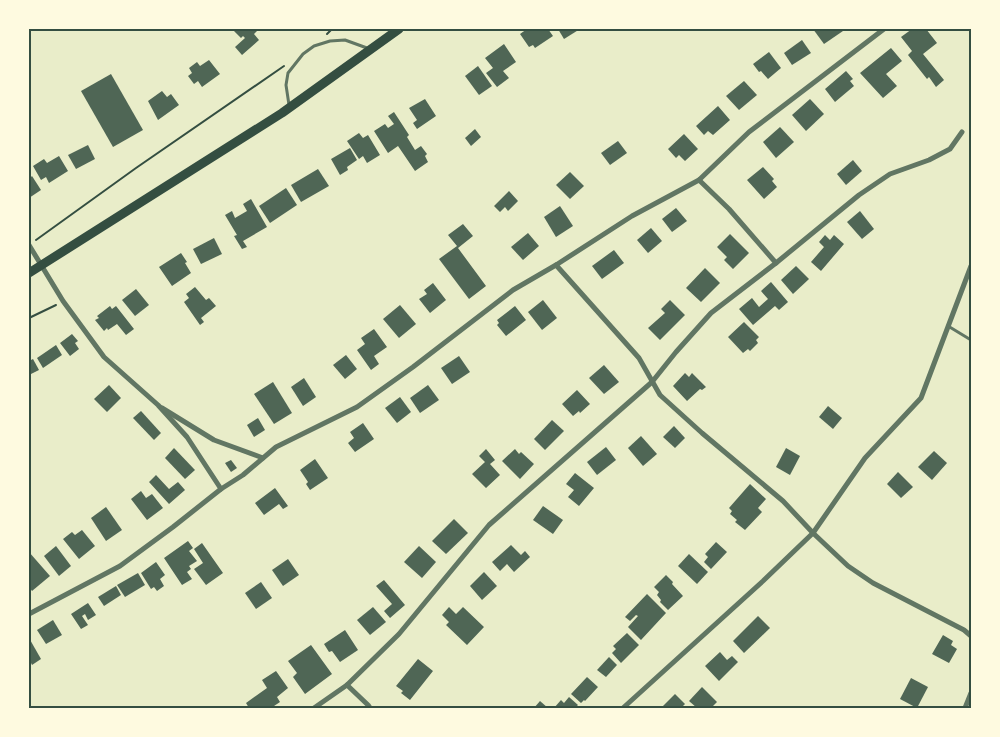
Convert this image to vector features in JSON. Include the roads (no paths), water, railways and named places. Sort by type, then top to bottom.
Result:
[{"type":"main road","points":[[29,273],[289,108],[399,29]]},
{"type":"street","points":[[29,614],[120,566],[221,489],[243,475],[276,448],[357,407],[413,367],[513,290],[632,216],[699,180],[749,132],[884,29]]},
{"type":"street","points":[[314,708],[347,685],[399,634],[489,525],[652,382],[711,313],[776,263],[859,194],[890,174],[930,160],[950,149],[962,132]]},
{"type":"street","points":[[699,180],[729,209],[776,263]]},
{"type":"street","points":[[29,245],[63,301],[104,357],[158,405],[187,437],[221,489]]},
{"type":"street","points":[[556,265],[639,358],[660,395],[783,501],[848,566],[873,583],[964,630],[971,636]]},
{"type":"street","points":[[622,708],[763,581],[813,533],[865,458],[921,398],[971,266]]},
{"type":"street","points":[[158,405],[214,440],[263,458]]},
{"type":"street","points":[[347,685],[370,708]]},
{"type":"street","points":[[965,708],[971,693]]},
{"type":"lane","points":[[289,108],[286,85],[288,73],[303,54],[314,46],[330,40],[345,40],[370,49]]},
{"type":"lane","points":[[947,326],[971,340]]}]
